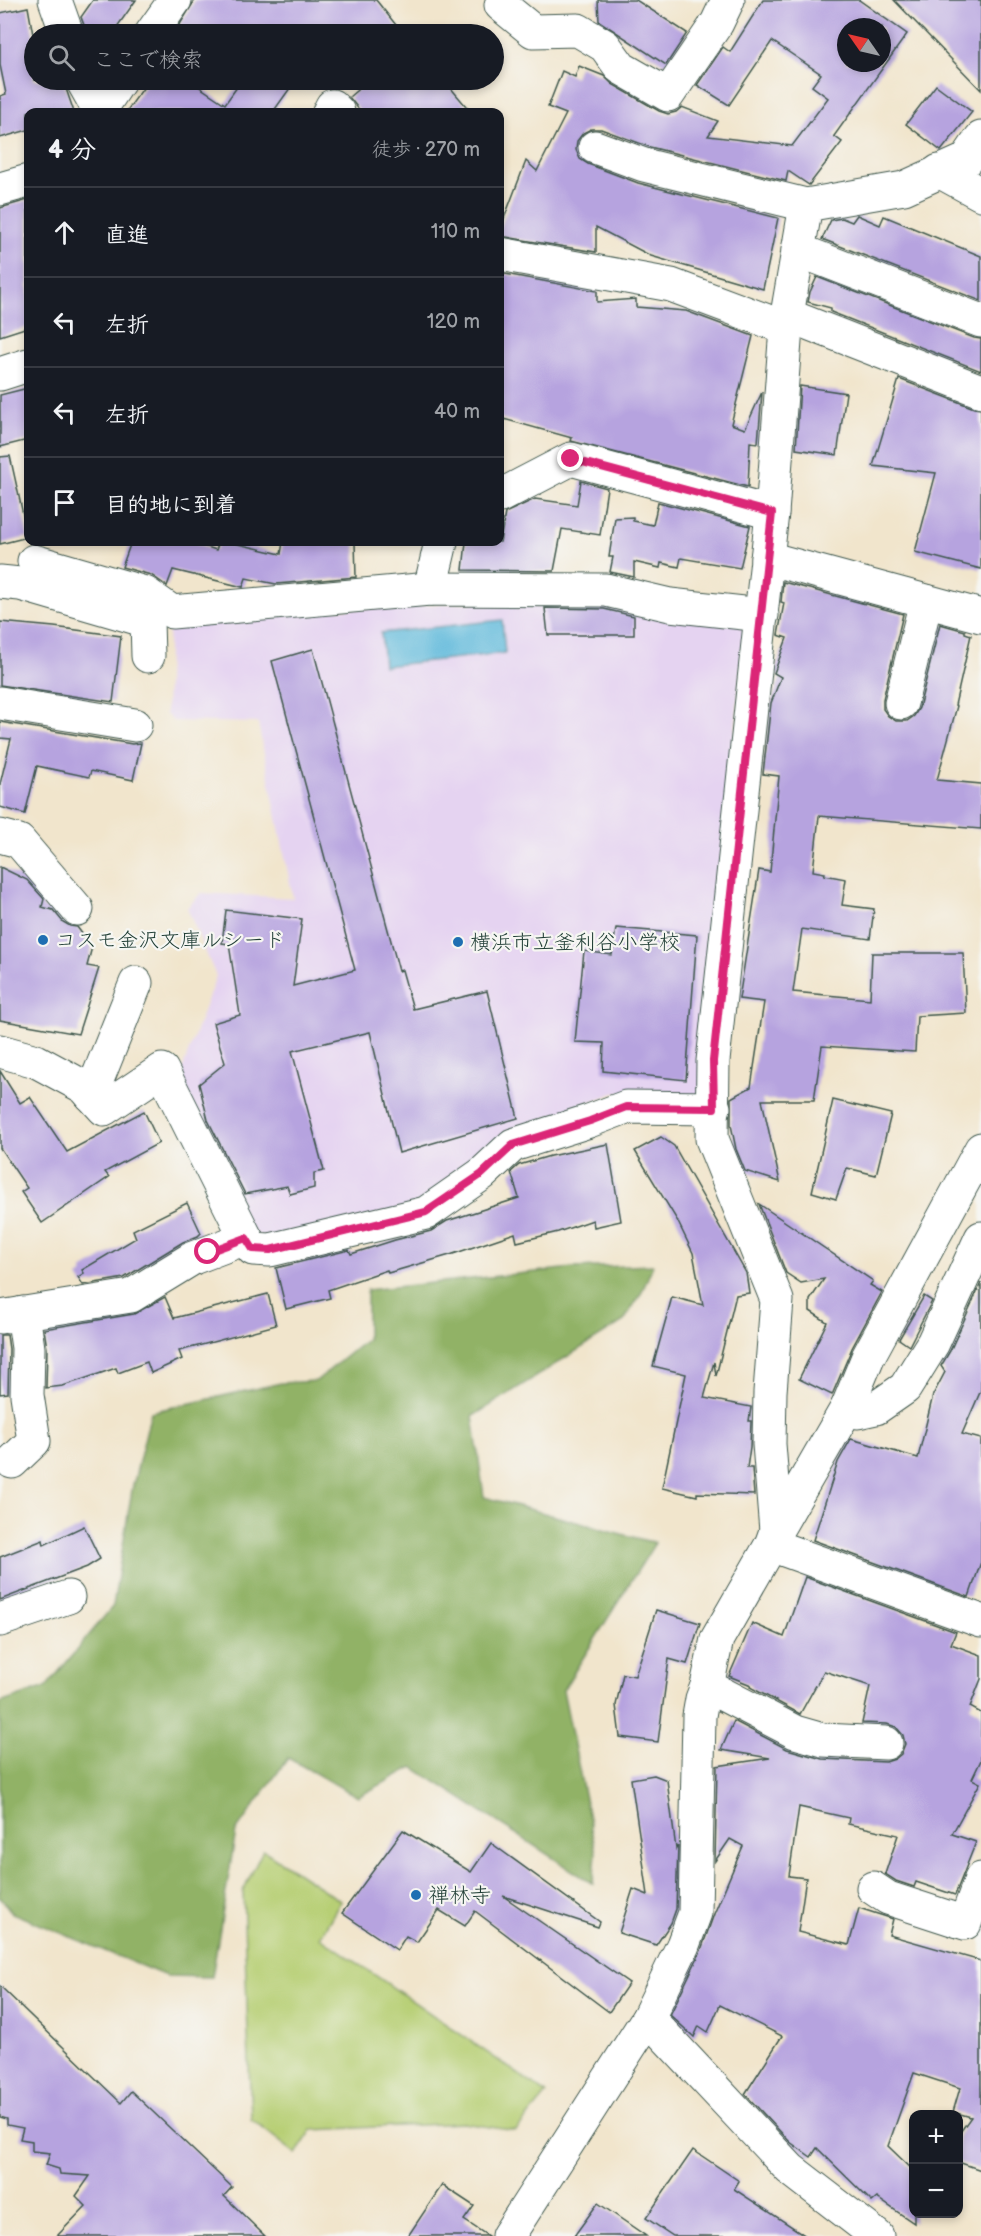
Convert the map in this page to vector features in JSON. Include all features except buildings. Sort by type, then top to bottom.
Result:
[{"type":"street","points":[[55,0],[63,24]]},
{"type":"street","points":[[158,24],[175,0]]},
{"type":"street","points":[[501,4],[533,31],[578,30],[605,46],[621,68],[668,95],[717,23],[728,0]]},
{"type":"street","points":[[88,90],[98,108]]},
{"type":"street","points":[[102,108],[114,90]]},
{"type":"street","points":[[595,147],[644,165],[806,205],[904,188],[966,160],[981,138]]},
{"type":"street","points":[[939,171],[981,194]]},
{"type":"street","points":[[0,189],[24,182]]},
{"type":"street","points":[[773,1538],[769,1444],[770,1392],[777,1300],[712,1139],[713,1061],[762,615],[786,322],[806,205]]},
{"type":"street","points":[[798,250],[981,321]]},
{"type":"street","points":[[504,255],[671,285],[786,322],[981,391]]},
{"type":"street","points":[[0,374],[24,366]]},
{"type":"street","points":[[504,494],[571,459],[772,513]]},
{"type":"street","points":[[430,589],[440,546]]},
{"type":"street","points":[[767,558],[981,616]]},
{"type":"street","points":[[34,561],[146,593],[171,612]]},
{"type":"street","points":[[0,582],[20,584],[147,621],[148,656]]},
{"type":"street","points":[[55,594],[81,588],[171,612],[430,589],[606,590],[670,605],[762,615]]},
{"type":"street","points":[[901,703],[926,601]]},
{"type":"street","points":[[0,703],[135,725]]},
{"type":"street","points":[[0,836],[20,841],[77,909]]},
{"type":"street","points":[[91,1095],[136,983]]},
{"type":"street","points":[[0,1051],[36,1061],[84,1087],[104,1109],[162,1070],[253,1249],[270,1250],[426,1212],[482,1174],[513,1145],[626,1107],[714,1108]]},
{"type":"street","points":[[508,2236],[648,2018],[676,1962],[695,1913],[699,1716],[717,1640],[847,1408],[868,1357],[981,1149]]},
{"type":"street","points":[[947,1214],[981,1225]]},
{"type":"street","points":[[12,1462],[34,1441],[27,1395],[28,1348],[11,1315],[131,1296],[193,1258],[246,1238]]},
{"type":"street","points":[[847,1408],[858,1412],[876,1408],[905,1388],[933,1343],[981,1238]]},
{"type":"street","points":[[773,1538],[981,1621]]},
{"type":"street","points":[[0,1620],[68,1597]]},
{"type":"street","points":[[707,1686],[795,1731],[823,1740],[886,1743]]},
{"type":"street","points":[[873,1888],[888,1898],[965,1923],[981,1880]]},
{"type":"street","points":[[648,2018],[790,2169],[877,2236]]},
{"type":"shaded area","name":"横浜市立釜利谷小学校","points":[[575,597],[745,624],[700,1099],[614,1093],[527,1125],[436,1196],[287,1251],[251,1231],[177,1084],[216,976],[187,908],[201,893],[293,898],[258,723],[173,721],[166,714],[169,619]]},
{"type":"green space","points":[[653,1265],[642,1292],[624,1321],[473,1416],[484,1497],[655,1543],[563,1690],[596,1853],[593,1884],[413,1767],[358,1797],[288,1758],[236,1831],[212,1977],[166,1976],[12,1913],[0,1897],[0,1703],[46,1687],[113,1606],[132,1490],[151,1412],[281,1383],[316,1381],[367,1339],[367,1290],[573,1268]]},
{"type":"green space","points":[[263,1850],[341,1901],[320,1937],[547,2094],[516,2131],[463,2123],[312,2130],[296,2154],[251,2119],[243,1891]]},
{"type":"water","points":[[502,620],[505,653],[384,666],[381,633]]},
{"type":"place","name":"コスモ金沢文庫ルシード","points":[[43,940]]},
{"type":"place","name":"横浜市立釜利谷小学校","points":[[458,942]]},
{"type":"place","name":"禅林寺","points":[[416,1895]]},
{"type":"route","points":[[208,1252],[246,1238],[253,1249],[270,1250],[426,1212],[482,1174],[513,1145],[626,1107],[714,1108],[713,1061],[772,513],[571,459]]}]
